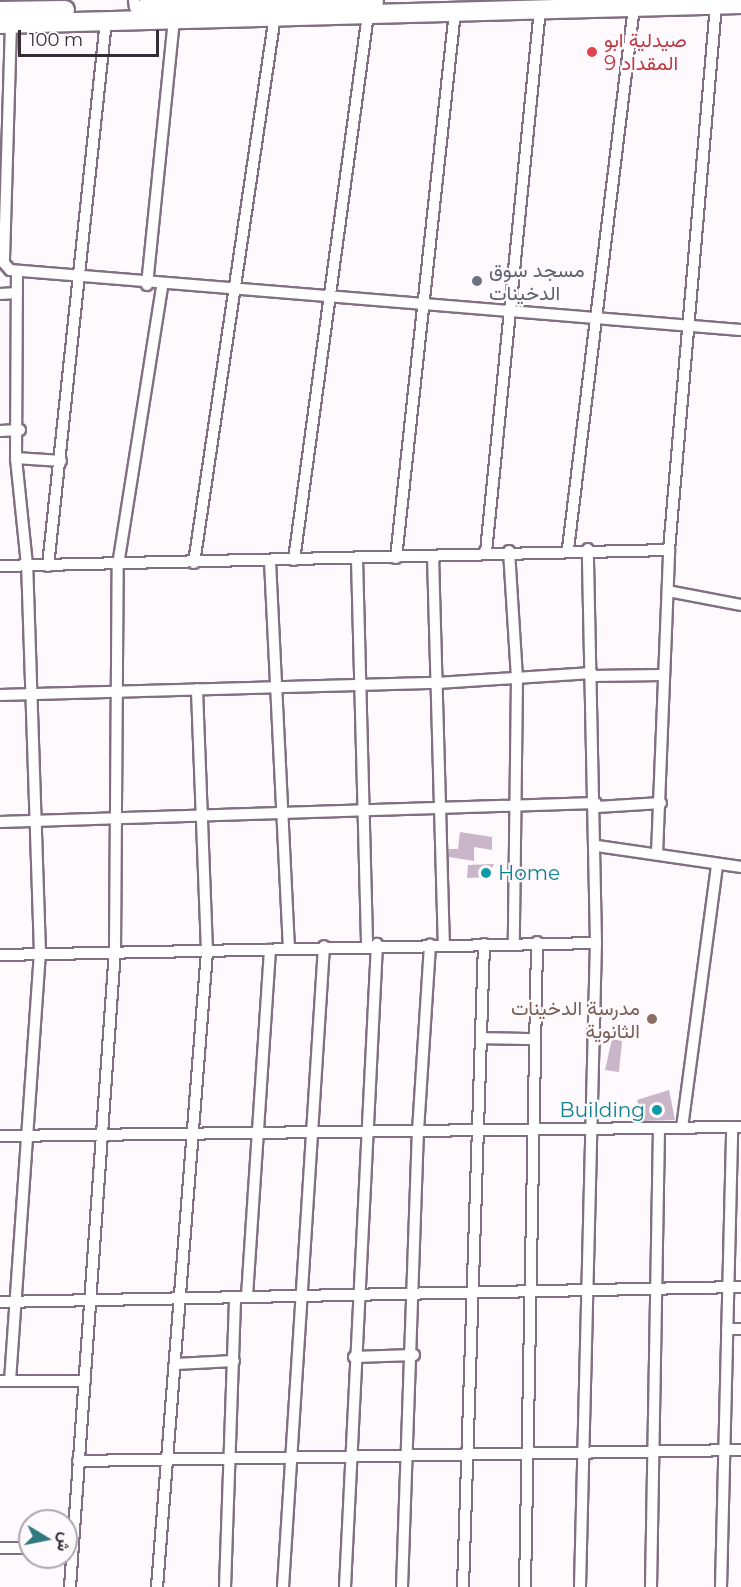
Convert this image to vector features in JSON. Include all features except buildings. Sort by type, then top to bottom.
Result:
[{"type":"main road","points":[[4,19],[106,21],[275,16],[381,1],[540,9],[741,4]]},
{"type":"main road","points":[[4,19],[134,4],[307,2],[368,14],[454,3]]},
{"type":"street","points":[[396,558],[454,3]]},
{"type":"street","points":[[657,854],[661,803],[662,675],[669,550],[685,325],[716,4]]},
{"type":"street","points":[[568,549],[634,7]]},
{"type":"street","points":[[486,552],[540,9]]},
{"type":"street","points":[[294,560],[325,300],[368,14]]},
{"type":"street","points":[[194,563],[275,16]]},
{"type":"street","points":[[4,19],[4,263],[17,271],[325,300],[595,316],[741,330]]},
{"type":"street","points":[[147,285],[174,19]]},
{"type":"street","points":[[48,566],[61,462],[106,21]]},
{"type":"street","points":[[17,271],[20,430],[16,458],[27,565],[40,953],[23,1137],[13,1302],[5,1381],[85,1381]]},
{"type":"street","points":[[73,1509],[104,1135],[115,950],[118,565],[162,286]]},
{"type":"street","points":[[0,294],[17,293]]},
{"type":"street","points":[[0,431],[20,430]]},
{"type":"street","points":[[16,458],[61,462]]},
{"type":"street","points":[[0,566],[396,558],[568,549],[669,550]]},
{"type":"street","points":[[580,1587],[585,1292],[597,943],[597,846],[588,549]]},
{"type":"street","points":[[509,551],[517,679],[514,943]]},
{"type":"street","points":[[433,556],[444,944]]},
{"type":"street","points":[[345,1587],[354,1357],[367,1131],[372,944],[363,812],[358,684],[357,559]]},
{"type":"street","points":[[270,561],[274,684],[284,812],[289,949]]},
{"type":"street","points":[[668,591],[741,605]]},
{"type":"street","points":[[0,695],[197,689],[274,684],[437,683],[592,674],[662,675]]},
{"type":"street","points":[[157,1587],[182,1299],[207,951],[199,816],[197,689]]},
{"type":"street","points":[[0,822],[284,812],[363,812],[517,804],[661,803]]},
{"type":"street","points":[[597,846],[741,867]]},
{"type":"street","points":[[682,1128],[717,864]]},
{"type":"street","points":[[525,1587],[537,942]]},
{"type":"street","points":[[0,955],[115,950],[270,950],[372,944],[597,943]]},
{"type":"street","points":[[402,1587],[414,1355],[418,1131],[430,944]]},
{"type":"street","points":[[463,1587],[475,1293],[474,1129],[482,1038],[484,944]]},
{"type":"street","points":[[283,1587],[314,1132],[324,946]]},
{"type":"street","points":[[247,1296],[270,950]]},
{"type":"street","points":[[482,1038],[535,1039]]},
{"type":"street","points":[[0,1136],[418,1131],[590,1126],[736,1127],[728,1287],[721,1587]]},
{"type":"street","points":[[651,1587],[659,1128]]},
{"type":"street","points":[[0,1302],[235,1298],[302,1294],[585,1292],[741,1287]]},
{"type":"street","points":[[225,1587],[235,1298]]},
{"type":"street","points":[[727,1329],[741,1329]]},
{"type":"street","points":[[354,1357],[414,1355]]},
{"type":"street","points":[[176,1364],[234,1361]]},
{"type":"street","points":[[78,1461],[167,1463],[351,1456],[741,1450]]},
{"type":"street","points":[[0,1548],[18,1548]]},
{"type":"street","points":[[70,1569],[70,1587]]},
{"type":"place","name":"صيدلية ابو المقداد 9","points":[[592,52]]},
{"type":"place","name":"مسجد سوق الدخينات","points":[[477,281]]},
{"type":"place","name":"Home","points":[[486,873]]},
{"type":"place","name":"مدرسة الدخينات الثانوية","points":[[652,1019]]},
{"type":"place","name":"Building","points":[[657,1110]]}]
